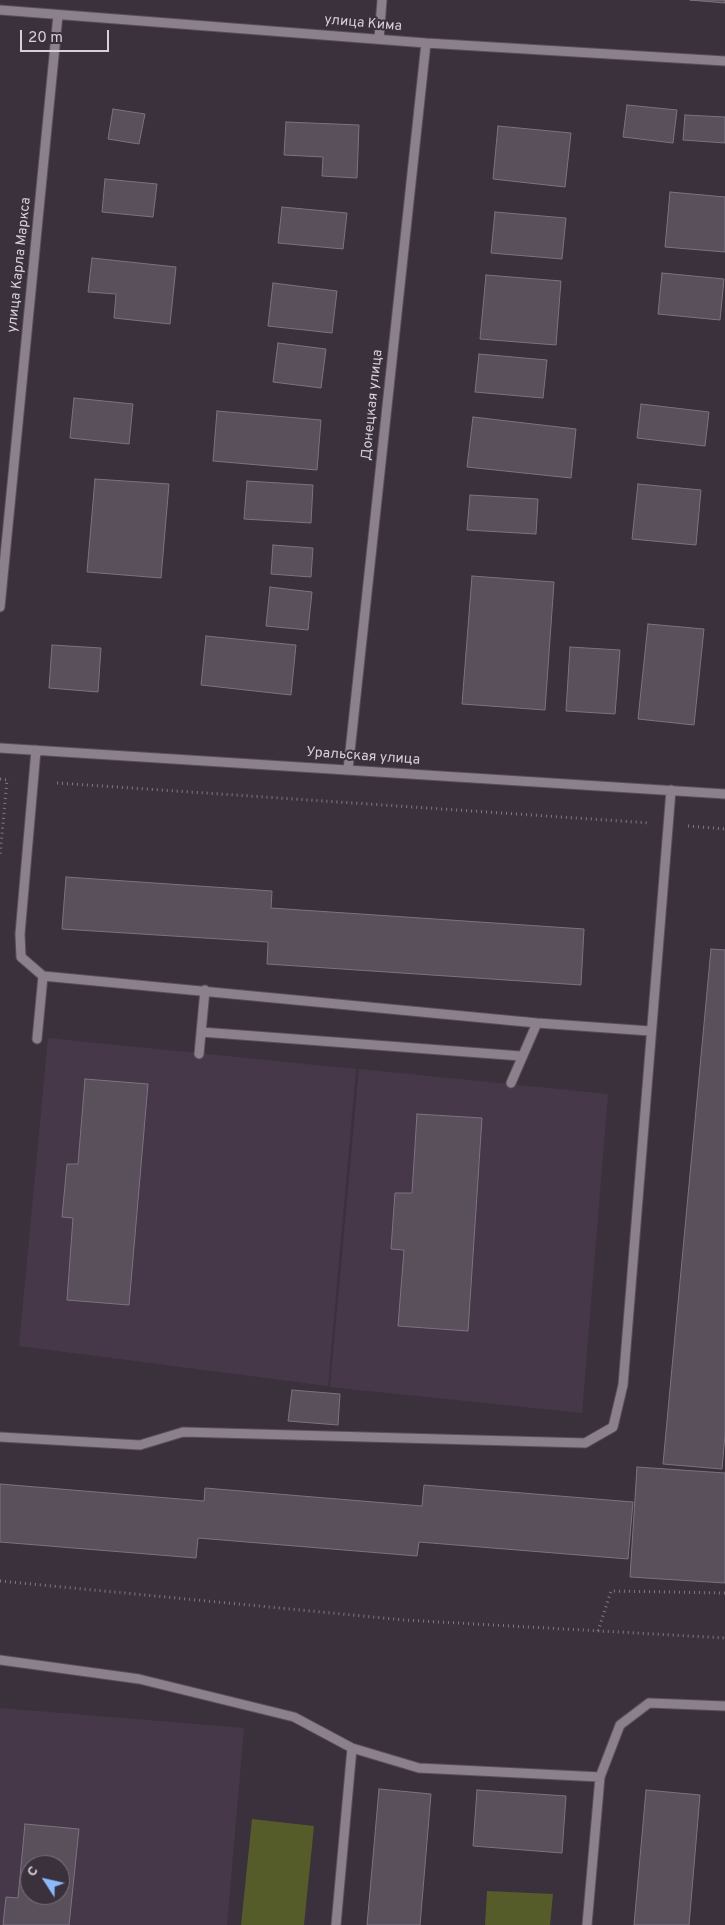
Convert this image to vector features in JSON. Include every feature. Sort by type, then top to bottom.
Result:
[{"type":"street","points":[[379,39],[382,0]]},
{"type":"street","name":"улица Кима","points":[[0,10],[426,43],[725,61]]},
{"type":"street","name":"улица Карла Маркса","points":[[0,607],[58,15]]},
{"type":"street","name":"Донецкая улица","points":[[348,770],[426,43]]},
{"type":"street","name":"Уральская улица","points":[[0,748],[725,794]]},
{"type":"street","points":[[36,750],[20,934],[21,957],[43,976],[650,1032]]},
{"type":"street","points":[[0,1437],[140,1445],[183,1432],[585,1443],[613,1427],[623,1385],[640,1193],[650,1032],[671,790]]},
{"type":"street","points":[[37,1039],[43,976]]},
{"type":"street","points":[[199,1054],[205,990]]},
{"type":"street","points":[[511,1083],[537,1023]]},
{"type":"street","points":[[201,1032],[522,1056]]},
{"type":"street","points":[[0,1660],[139,1679],[294,1717],[352,1748],[419,1768],[600,1777]]},
{"type":"street","points":[[587,1925],[600,1777],[620,1725],[649,1703],[725,1706]]},
{"type":"street","points":[[336,1925],[352,1748]]},
{"type":"path","points":[[0,779],[7,780],[0,856]]},
{"type":"path","points":[[57,783],[725,829]]},
{"type":"path","points":[[0,1581],[404,1620],[725,1638]]},
{"type":"path","points":[[598,1631],[611,1591],[725,1593]]},
{"type":"shaded area","points":[[48,1038],[356,1069],[328,1386],[19,1346]]},
{"type":"shaded area","points":[[359,1069],[608,1094],[582,1413],[330,1387]]},
{"type":"shaded area","points":[[0,1708],[244,1728],[227,1925],[0,1925]]},
{"type":"green space","points":[[252,1819],[314,1826],[304,1925],[241,1925]]},
{"type":"green space","points":[[487,1891],[553,1894],[550,1925],[485,1925]]},
{"type":"building","points":[[690,0],[725,0],[725,3]]},
{"type":"building","points":[[627,105],[677,110],[673,143],[623,137]]},
{"type":"building","points":[[113,109],[145,114],[139,144],[108,139]]},
{"type":"building","points":[[685,115],[725,117],[725,143],[683,140]]},
{"type":"building","points":[[286,122],[359,125],[357,178],[322,176],[323,157],[284,155]]},
{"type":"building","points":[[498,126],[571,133],[565,187],[493,179]]},
{"type":"building","points":[[105,179],[157,184],[153,217],[102,212]]},
{"type":"building","points":[[670,192],[725,197],[725,252],[665,247]]},
{"type":"building","points":[[282,207],[347,213],[343,249],[278,243]]},
{"type":"building","points":[[495,212],[566,218],[562,259],[491,253]]},
{"type":"building","points":[[92,258],[176,267],[170,324],[114,318],[116,294],[88,292]]},
{"type":"building","points":[[662,273],[724,279],[720,320],[658,314]]},
{"type":"building","points":[[486,275],[561,281],[556,345],[480,339]]},
{"type":"building","points":[[273,283],[337,291],[332,333],[268,326]]},
{"type":"building","points":[[278,343],[326,349],[321,388],[273,382]]},
{"type":"building","points":[[479,354],[547,360],[543,398],[475,392]]},
{"type":"building","points":[[74,398],[133,404],[129,444],[70,438]]},
{"type":"building","points":[[641,404],[709,412],[705,446],[637,438]]},
{"type":"building","points":[[217,411],[321,420],[317,470],[213,461]]},
{"type":"building","points":[[473,417],[576,429],[571,478],[467,467]]},
{"type":"building","points":[[95,479],[169,484],[161,578],[87,572]]},
{"type":"building","points":[[247,481],[313,485],[311,523],[244,519]]},
{"type":"building","points":[[638,484],[701,490],[696,545],[632,539]]},
{"type":"building","points":[[470,495],[538,499],[536,534],[467,530]]},
{"type":"building","points":[[273,545],[313,548],[311,577],[271,574]]},
{"type":"building","points":[[472,576],[554,582],[545,710],[462,704]]},
{"type":"building","points":[[270,587],[312,592],[308,630],[266,626]]},
{"type":"building","points":[[648,624],[704,629],[694,725],[638,719]]},
{"type":"building","points":[[206,636],[296,645],[291,695],[201,685]]},
{"type":"building","points":[[52,645],[101,648],[98,692],[49,688]]},
{"type":"building","points":[[570,647],[620,650],[615,714],[566,711]]},
{"type":"building","points":[[66,877],[272,891],[271,908],[584,929],[581,985],[267,964],[268,942],[62,929]]},
{"type":"building","points":[[711,949],[725,950],[725,1435],[722,1469],[663,1464]]},
{"type":"building","points":[[85,1079],[148,1084],[129,1305],[67,1300],[73,1218],[62,1217],[67,1164],[78,1164]]},
{"type":"building","points":[[417,1114],[482,1118],[468,1331],[398,1326],[404,1250],[391,1249],[395,1193],[412,1193]]},
{"type":"building","points":[[292,1390],[340,1394],[338,1425],[288,1421]]},
{"type":"building","points":[[637,1467],[725,1473],[725,1583],[630,1577]]},
{"type":"building","points":[[0,1484],[204,1501],[205,1488],[422,1506],[424,1485],[633,1502],[628,1559],[419,1542],[417,1556],[198,1538],[196,1558],[0,1542]]},
{"type":"building","points":[[379,1789],[431,1794],[420,1925],[367,1925]]},
{"type":"building","points":[[477,1790],[566,1796],[562,1853],[473,1846]]},
{"type":"building","points":[[646,1790],[700,1795],[689,1925],[634,1925]]},
{"type":"building","points":[[25,1824],[79,1829],[69,1925],[3,1925],[6,1897],[18,1898],[20,1877],[20,1905],[70,1905],[70,1855],[22,1855]]}]
